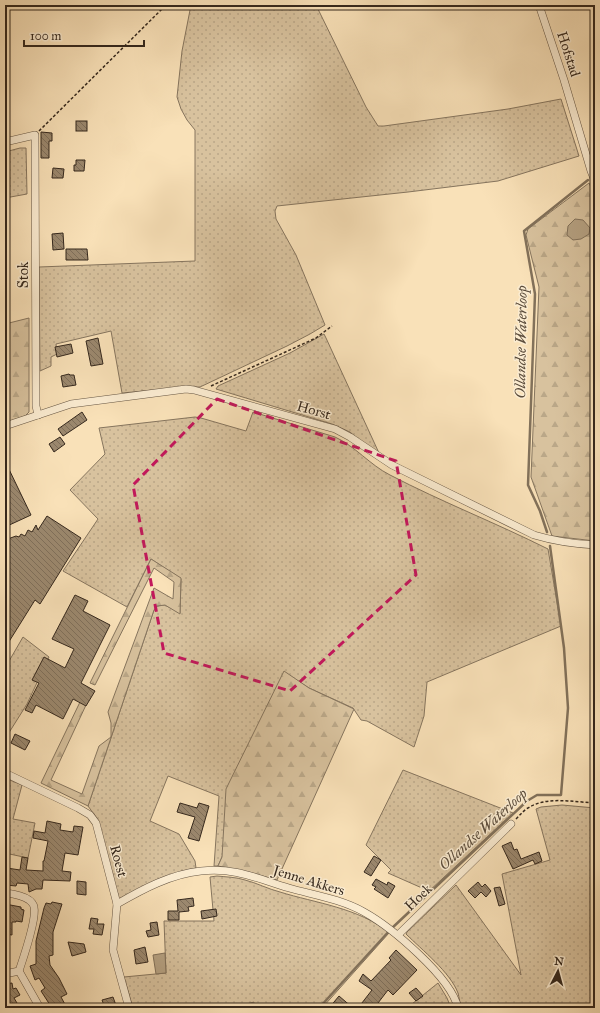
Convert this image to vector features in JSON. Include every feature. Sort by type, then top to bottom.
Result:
[{"type":"street","name":"Hofstad","points":[[539,5],[595,181]]},
{"type":"street","points":[[5,142],[35,135]]},
{"type":"street","name":"Stok","points":[[35,135],[36,406],[38,415]]},
{"type":"street","name":"Horst","points":[[5,426],[71,404],[186,389],[203,392],[335,429],[350,437],[392,465],[534,535],[554,541],[572,544],[595,545]]},
{"type":"street","name":"Roest","points":[[5,773],[78,808],[90,815],[96,823],[116,904],[112,950],[129,1008]]},
{"type":"street","name":"Hoek","points":[[396,934],[511,824]]},
{"type":"street","name":"Jenne Akkers","points":[[116,904],[156,884],[182,874],[201,871],[225,871],[246,874],[288,888],[342,902],[363,912],[396,934],[438,974],[454,996],[458,1008]]},
{"type":"street","points":[[5,893],[30,900],[34,907],[34,921],[28,946],[19,971],[40,1008]]},
{"type":"street","points":[[5,974],[19,971]]},
{"type":"path","points":[[35,135],[166,5]]},
{"type":"path","points":[[203,392],[218,382],[316,338],[332,326]]},
{"type":"path","points":[[511,824],[527,808],[546,801],[595,803]]},
{"type":"highlighted area","points":[[217,399],[396,461],[416,575],[290,691],[164,653],[133,485]]},
{"type":"green space","points":[[191,5],[316,5],[366,107],[378,126],[508,109],[561,99],[579,156],[498,181],[277,206],[275,211],[276,219],[296,255],[325,325],[287,346],[200,387],[122,393],[111,331],[56,344],[57,354],[51,357],[51,366],[40,371],[39,267],[195,261],[195,130],[181,109],[177,97],[182,51]]},
{"type":"green space","points":[[26,148],[27,194],[5,198],[5,152]]},
{"type":"green space","points":[[589,183],[595,196],[595,541],[552,536],[531,477],[539,287],[526,235],[528,229]]},
{"type":"green space","points":[[29,318],[29,412],[25,416],[5,423],[5,324]]},
{"type":"green space","points":[[324,334],[379,453],[365,445],[350,432],[332,424],[216,389],[218,386],[290,353]]},
{"type":"green space","points":[[253,412],[335,437],[349,445],[390,475],[548,549],[561,626],[427,682],[424,716],[414,747],[367,721],[361,720],[353,708],[309,688],[284,672],[218,866],[214,866],[219,796],[168,776],[150,821],[179,834],[195,861],[196,868],[183,871],[123,898],[117,899],[96,817],[88,806],[154,610],[157,606],[165,605],[180,613],[181,579],[151,559],[127,607],[63,571],[98,519],[70,490],[105,454],[99,428],[195,417],[246,431]]},
{"type":"green space","points":[[151,559],[181,578],[180,614],[165,605],[157,606],[154,610],[88,806],[41,783],[80,702],[86,705],[51,780],[82,794],[99,746],[111,737],[111,723],[108,712],[154,588],[173,599],[174,582],[154,568],[95,685],[90,683]]},
{"type":"green space","points":[[23,637],[49,657],[27,704],[5,739],[5,668]]},
{"type":"green space","points":[[284,671],[309,688],[354,709],[277,880],[218,866],[222,857],[226,789]]},
{"type":"green space","points":[[403,770],[513,813],[428,892],[388,873],[391,870],[366,845]]},
{"type":"green space","points":[[5,778],[22,785],[13,819],[35,823],[28,858],[5,853]]},
{"type":"green space","points":[[562,805],[595,808],[595,1008],[461,1008],[458,993],[449,977],[406,934],[456,885],[521,975],[502,874],[550,860],[536,809],[541,807]]},
{"type":"green space","points":[[217,876],[242,879],[276,891],[337,907],[365,918],[389,933],[322,1008],[253,1008],[254,1002],[231,1008],[133,1008],[124,977],[166,973],[164,921],[214,921],[210,877]]},
{"type":"green space","points":[[438,983],[451,1008],[407,1008]]},
{"type":"shaded area","points":[[575,219],[583,220],[590,228],[589,234],[581,239],[573,240],[567,235],[568,226]]},
{"type":"shaded area","points":[[165,953],[166,973],[156,974],[153,955]]},
{"type":"building","points":[[76,121],[87,121],[87,131],[76,131]]},
{"type":"building","points":[[41,132],[52,133],[52,141],[49,141],[49,158],[41,158]]},
{"type":"building","points":[[76,160],[85,160],[84,171],[74,171]]},
{"type":"building","points":[[53,168],[64,169],[63,178],[52,178]]},
{"type":"building","points":[[63,233],[64,249],[53,250],[52,234]]},
{"type":"building","points":[[66,249],[87,249],[88,260],[66,260]]},
{"type":"building","points":[[98,338],[103,364],[91,366],[86,341]]},
{"type":"building","points":[[71,344],[73,353],[57,357],[55,347]]},
{"type":"building","points":[[69,374],[74,375],[76,385],[63,387],[61,376]]},
{"type":"building","points":[[82,412],[87,420],[63,436],[58,429]]},
{"type":"building","points":[[60,437],[65,444],[54,452],[49,444]]},
{"type":"building","points":[[5,461],[31,515],[5,527]]},
{"type":"building","points":[[47,516],[81,538],[40,604],[35,600],[5,648],[5,540],[16,536],[19,537],[21,534],[25,536],[28,530],[32,532],[36,525],[38,530]]},
{"type":"building","points":[[75,595],[88,601],[83,611],[110,625],[81,683],[95,691],[86,706],[73,699],[63,719],[36,705],[32,713],[25,710],[39,683],[32,680],[44,657],[65,668],[74,649],[52,639]]},
{"type":"building","points":[[15,734],[30,741],[25,750],[11,743]]},
{"type":"building","points":[[180,803],[197,808],[199,803],[209,806],[199,841],[188,838],[195,817],[177,812]]},
{"type":"building","points":[[47,821],[61,824],[60,830],[73,832],[74,826],[83,827],[78,855],[65,853],[62,871],[71,872],[70,881],[43,880],[42,889],[36,889],[29,892],[28,884],[17,883],[16,886],[6,885],[8,874],[6,874],[7,868],[20,870],[22,857],[28,858],[26,870],[43,871],[43,861],[48,841],[33,838],[34,831],[45,833]]},
{"type":"building","points":[[511,842],[514,850],[517,849],[521,859],[539,852],[542,861],[535,864],[533,860],[513,869],[502,846]]},
{"type":"building","points":[[374,856],[381,860],[371,876],[364,872]]},
{"type":"building","points":[[376,879],[387,885],[388,882],[395,886],[388,898],[374,889],[376,887],[372,885]]},
{"type":"building","points":[[77,881],[86,882],[86,895],[77,894]]},
{"type":"building","points":[[478,882],[482,887],[485,884],[491,891],[486,897],[481,892],[475,898],[468,891]]},
{"type":"building","points":[[500,887],[505,904],[499,906],[494,888]]},
{"type":"building","points":[[193,898],[194,906],[188,907],[189,911],[179,912],[179,920],[168,920],[168,911],[178,911],[177,900]]},
{"type":"building","points":[[52,902],[62,904],[53,932],[53,955],[49,956],[50,965],[67,994],[61,997],[67,1008],[52,1008],[41,991],[45,988],[39,978],[35,980],[30,966],[36,964],[36,941],[44,908],[46,903],[51,904]]},
{"type":"building","points":[[5,904],[21,907],[21,909],[24,910],[22,922],[12,922],[12,935],[5,934]]},
{"type":"building","points":[[216,909],[217,916],[202,919],[201,911]]},
{"type":"building","points":[[91,918],[98,919],[97,924],[104,924],[102,935],[93,934],[94,929],[89,929]]},
{"type":"building","points":[[157,922],[159,935],[148,937],[146,931],[151,930],[150,923]]},
{"type":"building","points":[[68,942],[84,944],[86,952],[72,956]]},
{"type":"building","points":[[145,947],[148,962],[136,964],[134,950]]},
{"type":"building","points":[[396,950],[417,970],[393,995],[388,990],[378,1003],[385,1008],[358,1008],[372,990],[359,981],[363,974],[371,981],[391,960],[389,958]]},
{"type":"building","points":[[12,983],[13,989],[16,988],[20,995],[14,998],[20,1008],[7,1008],[5,1001],[5,984]]},
{"type":"building","points":[[416,988],[423,996],[416,1001],[409,993]]},
{"type":"building","points":[[339,996],[353,1008],[329,1008]]},
{"type":"building","points":[[113,997],[117,1008],[105,1008],[102,1000]]},
{"type":"waterway","name":"Ollandse Waterloop","points":[[547,532],[540,511],[528,485],[535,294],[524,231],[588,180]]},
{"type":"waterway","name":"Ollandse Waterloop","points":[[319,1008],[391,929],[527,801],[537,795],[561,795],[568,708],[564,648],[550,546]]}]
